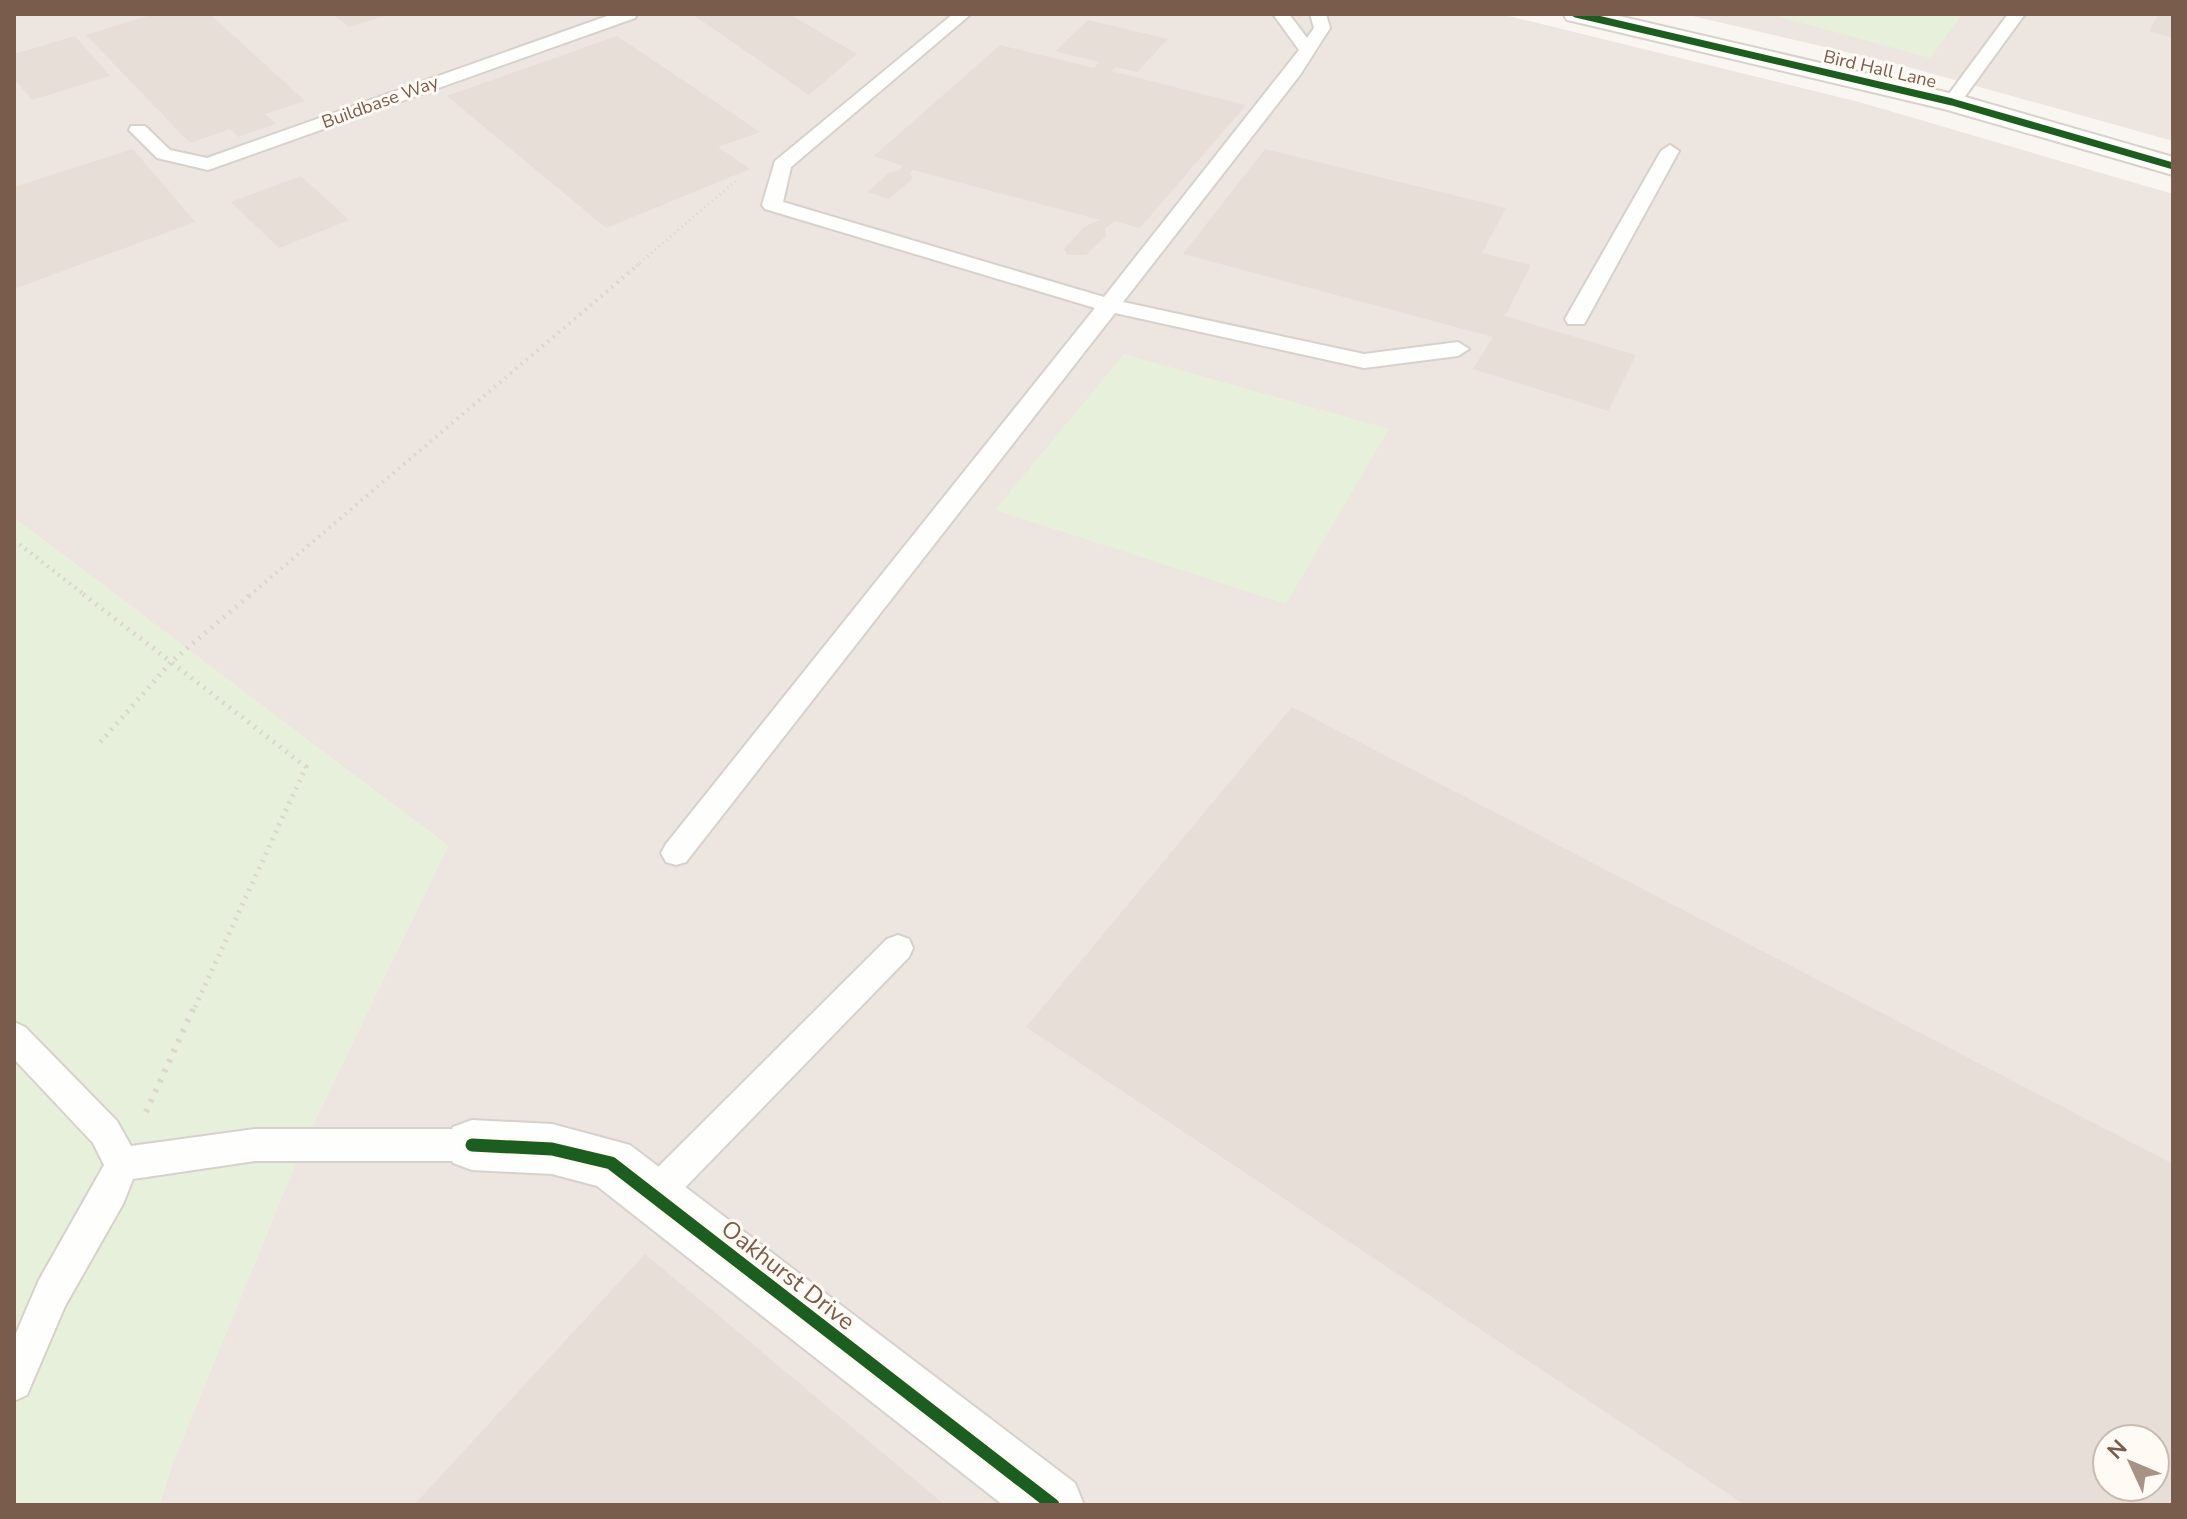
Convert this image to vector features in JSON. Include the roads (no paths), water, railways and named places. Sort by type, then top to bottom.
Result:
[{"type":"street","name":"Bird Hall Lane","points":[[1576,14],[1952,102],[2173,166]]},
{"type":"street","name":"Oakhurst Drive","points":[[472,1145],[552,1149],[611,1163],[1053,1505]]},
{"type":"lane","name":"Buildbase Way","points":[[138,130],[164,154],[208,164],[629,14]]},
{"type":"lane","points":[[963,14],[782,165],[772,205],[1109,305],[1364,361],[1458,349]]},
{"type":"lane","points":[[1281,14],[1308,51]]},
{"type":"lane","points":[[676,853],[1308,51],[1322,28],[1318,14]]},
{"type":"lane","points":[[1952,102],[2017,14]]},
{"type":"lane","points":[[1576,319],[1670,151]]},
{"type":"lane","points":[[653,1196],[898,948]]},
{"type":"lane","points":[[14,1037],[105,1132],[122,1164],[111,1192],[52,1293],[14,1382]]},
{"type":"lane","points":[[122,1164],[255,1145],[472,1145]]}]
